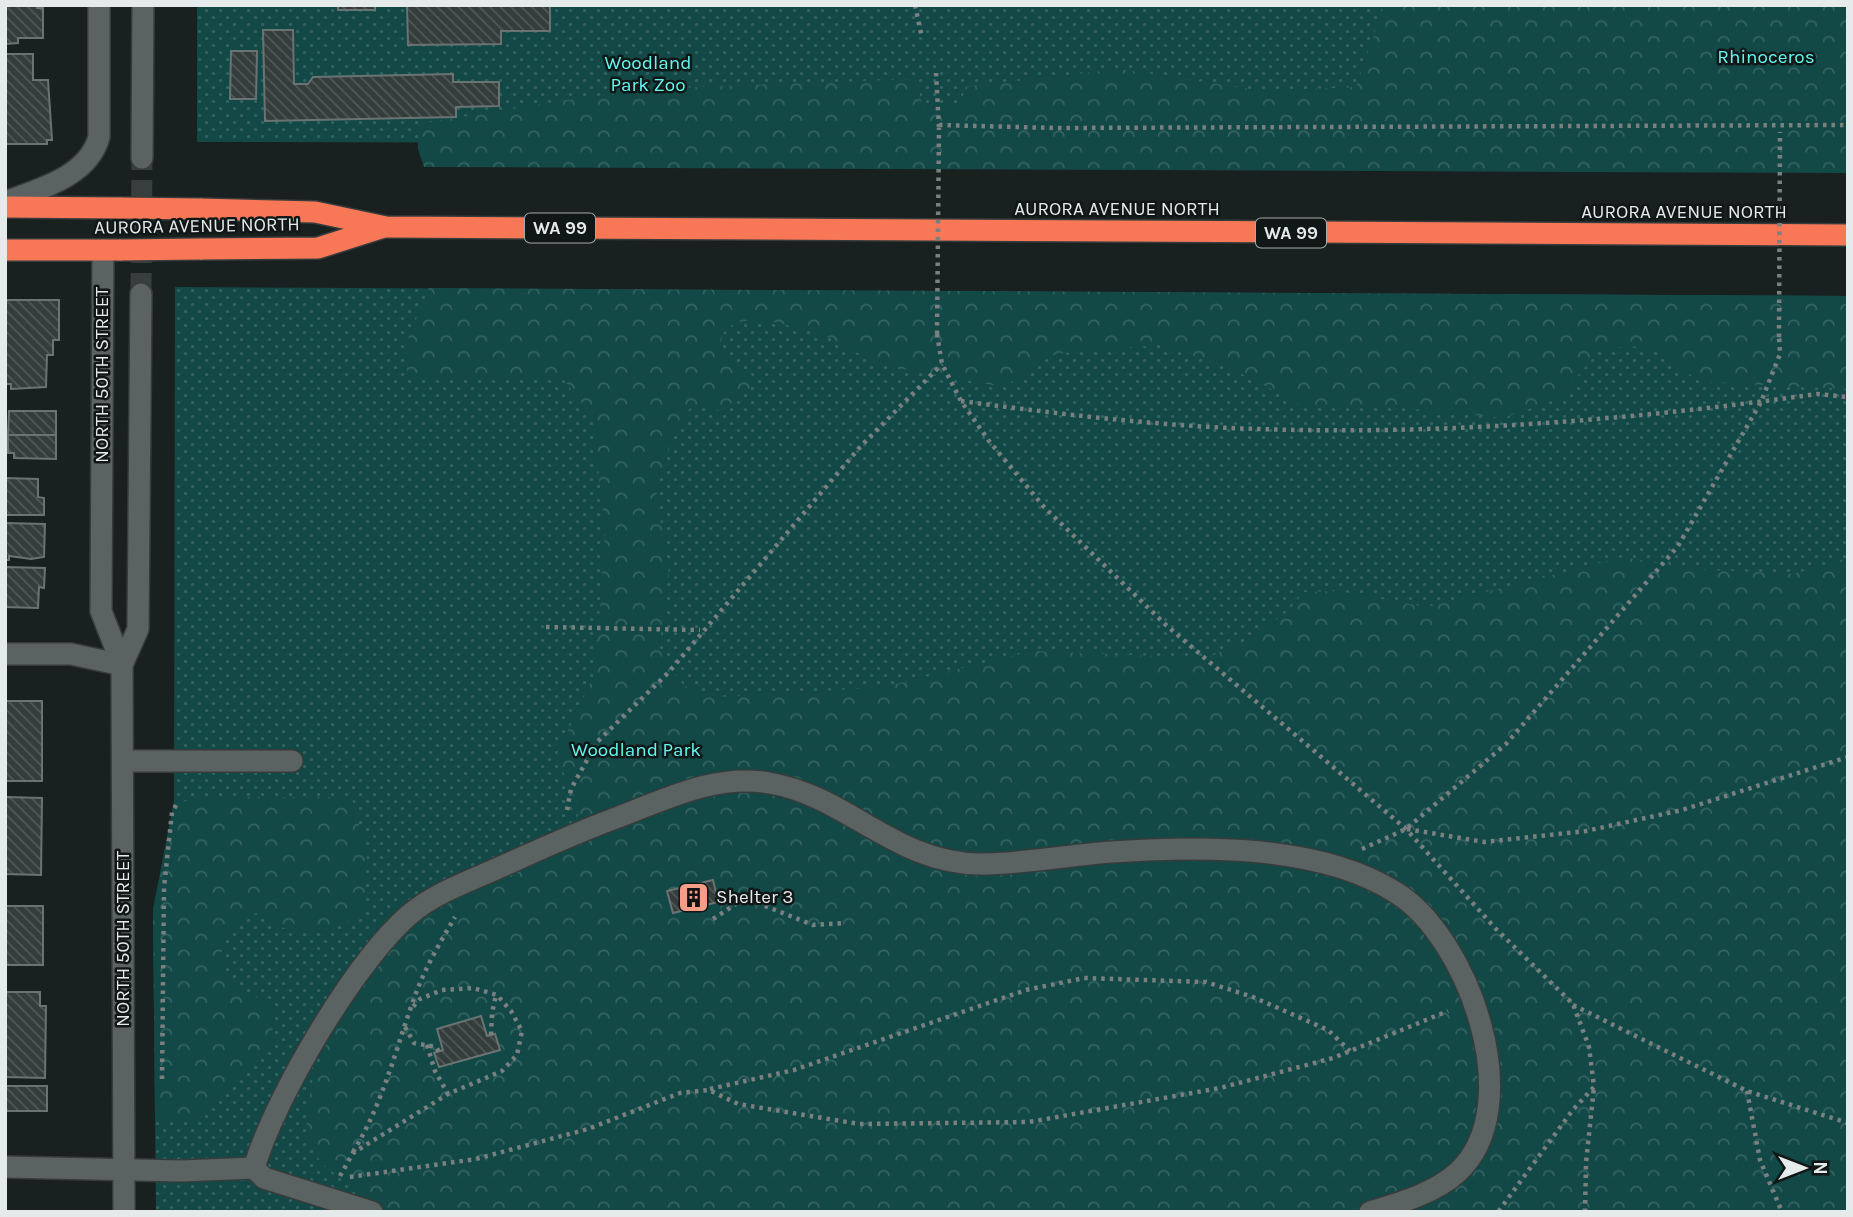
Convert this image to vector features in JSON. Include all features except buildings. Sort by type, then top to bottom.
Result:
[{"type":"highway","name":"AURORA AVENUE NORTH","points":[[5,205],[316,212],[386,227],[1848,235]]},
{"type":"highway","name":"AURORA AVENUE NORTH","points":[[5,250],[317,248],[386,227]]},
{"type":"street","points":[[5,205],[66,178],[96,148],[99,137],[99,5]]},
{"type":"street","points":[[142,158],[143,5]]},
{"type":"street","name":"NORTH 50TH STREET","points":[[112,250],[101,611],[122,665],[124,1212]]},
{"type":"street","name":"NORTH 50TH STREET","points":[[122,665],[138,629],[141,294]]},
{"type":"street","points":[[5,654],[71,654],[122,665]]},
{"type":"street","points":[[123,761],[292,761]]},
{"type":"street","points":[[254,1168],[262,1144],[285,1097],[333,1012],[373,953],[412,912],[463,883],[560,839],[688,791],[743,782],[769,782],[838,809],[895,843],[932,858],[962,864],[994,864],[1114,852],[1231,850],[1287,854],[1373,880],[1398,893],[1429,922],[1450,948],[1473,1001],[1488,1050],[1486,1115],[1474,1150],[1460,1170],[1440,1185],[1401,1203],[1370,1212]]},
{"type":"street","points":[[5,1167],[181,1171],[254,1168],[264,1178],[372,1212]]},
{"type":"path","points":[[915,5],[922,38]]},
{"type":"path","points":[[936,72],[939,126],[937,334],[942,364],[961,401],[989,441],[1045,507],[1166,625],[1406,829],[1496,929],[1573,1004],[1746,1091],[1848,1123]]},
{"type":"path","points":[[939,126],[1056,128],[1848,125]]},
{"type":"path","points":[[1406,829],[1506,744],[1678,546],[1761,402],[1780,354],[1781,126]]},
{"type":"path","points":[[560,839],[571,789],[597,742],[668,673],[701,630],[860,447],[942,364]]},
{"type":"path","points":[[961,401],[1056,413],[1254,429],[1362,431],[1583,421],[1817,394],[1848,397]]},
{"type":"path","points":[[546,627],[701,630]]},
{"type":"path","points":[[1406,829],[1483,842],[1586,831],[1682,810],[1848,757]]},
{"type":"path","points":[[162,1079],[164,888],[170,822],[178,802]]},
{"type":"path","points":[[713,919],[745,898],[813,925],[845,923]]},
{"type":"path","points":[[458,913],[417,990],[386,1087],[370,1124],[338,1179],[476,1159],[588,1129],[680,1093],[709,1090],[794,1070],[1026,990],[1084,978],[1206,982],[1253,997],[1328,1030],[1350,1051]]},
{"type":"path","points":[[353,1153],[448,1094],[502,1071],[517,1055],[522,1031],[511,1011],[497,995],[473,988],[442,990],[420,999],[411,1009]]},
{"type":"path","points":[[491,1035],[492,1013],[497,995]]},
{"type":"path","points":[[709,1090],[738,1104],[859,1124],[1029,1122],[1220,1088],[1350,1051],[1473,1001]]},
{"type":"path","points":[[1573,1004],[1589,1047],[1594,1087],[1586,1163],[1585,1212]]},
{"type":"path","points":[[404,1027],[414,1043],[436,1047],[439,1052]]},
{"type":"path","points":[[427,1045],[435,1071],[448,1094]]},
{"type":"path","points":[[1498,1212],[1572,1111],[1594,1087]]},
{"type":"path","points":[[1746,1091],[1760,1160],[1782,1212]]},
{"type":"green space","name":"Woodland Park Zoo","points":[[197,5],[1848,5],[1848,115],[916,143],[197,142]]},
{"type":"green space","name":"Rhinoceros","points":[[1384,5],[1848,5],[1848,173],[424,167],[418,149],[418,124],[585,97],[694,87],[917,79],[922,105],[962,107],[964,87],[1119,69],[1263,91],[1356,87]]},
{"type":"green space","name":"Woodland Park","points":[[175,287],[1848,296],[1848,1212],[156,1212],[153,910],[174,802]]},
{"type":"green space","name":"Woodland Park","points":[[429,288],[1848,296],[1848,389],[1700,382],[1658,350],[1630,346],[1598,351],[1560,398],[1503,418],[1402,408],[1305,407],[1226,366],[1159,345],[1054,354],[1004,387],[880,365],[824,335],[763,319],[736,322],[723,333],[719,350],[754,377],[751,387],[721,411],[691,406],[671,443],[656,490],[669,573],[659,650],[684,686],[719,697],[884,687],[1033,651],[1206,658],[1245,642],[1288,611],[1304,592],[1338,591],[1427,607],[1623,557],[1690,569],[1794,574],[1848,558],[1848,1212],[387,1212],[322,1164],[305,1138],[311,1085],[331,1030],[387,948],[463,890],[565,850],[580,810],[556,756],[596,671],[605,530],[592,416],[563,379],[408,377],[404,348]]},
{"type":"green space","points":[[242,797],[352,797],[367,856],[364,914],[336,926],[298,931],[283,928],[256,913],[234,927],[223,943],[226,974],[231,987],[255,996],[273,1012],[272,1042],[219,1097],[194,1118],[155,1118],[153,910],[174,802]]},
{"type":"tunnel","points":[[141,294],[142,158]]},
{"type":"place","name":"Shelter 3","points":[[693,897]]}]
